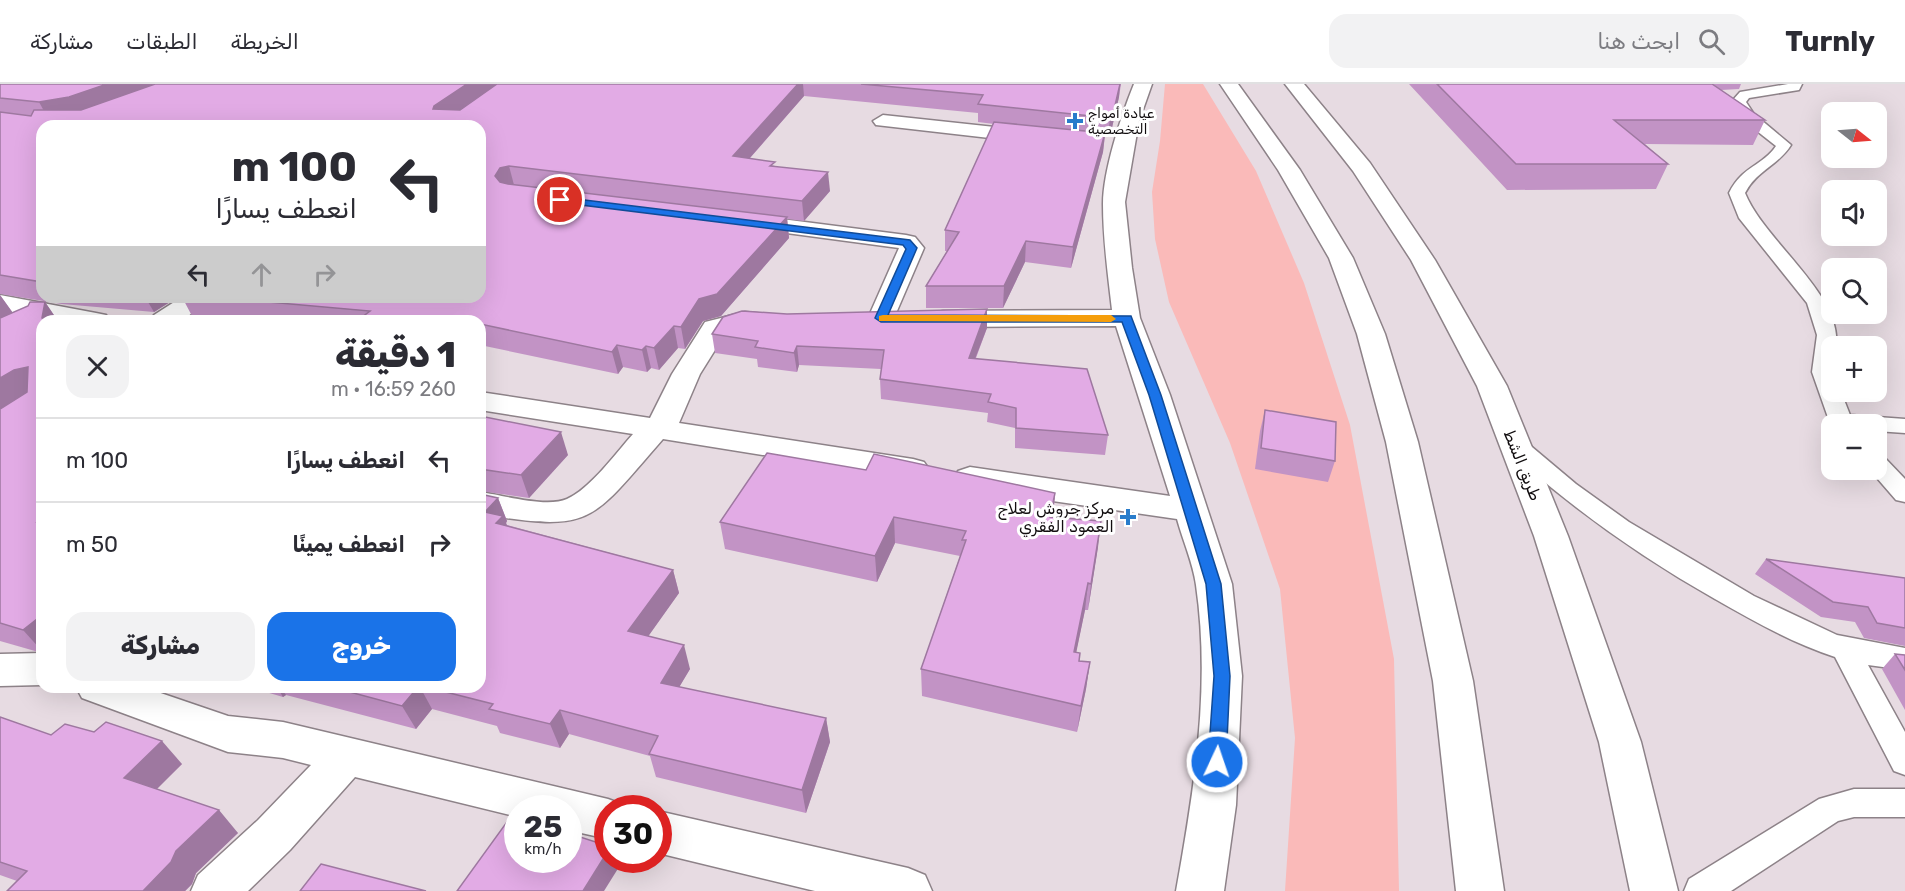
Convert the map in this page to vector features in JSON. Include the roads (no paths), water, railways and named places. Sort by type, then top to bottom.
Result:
[{"type":"main road","points":[[1229,84],[1290,170],[1341,258],[1371,334],[1402,442],[1454,681],[1480,891]]},
{"type":"main road","name":"طريق الشط","points":[[1294,84],[1362,168],[1423,260],[1492,386],[1551,536],[1620,742],[1654,891]]},
{"type":"main road","points":[[1134,88],[1129,122],[1113,145],[1119,268],[1127,318],[1155,395],[1214,584],[1222,676],[1214,805],[1200,891]]},
{"type":"main road","points":[[882,122],[1050,139]]},
{"type":"main road","points":[[716,218],[906,242],[912,248],[889,319],[1127,318]]},
{"type":"main road","points":[[0,303],[60,315]]},
{"type":"main road","points":[[173,315],[190,303]]},
{"type":"main road","points":[[44,315],[48,313]]},
{"type":"main road","points":[[10,332],[36,319]]},
{"type":"main road","points":[[486,503],[533,511],[561,512],[578,507],[596,494],[658,428],[686,374],[715,328],[745,321],[789,323]]},
{"type":"main road","points":[[486,402],[871,463],[1191,510]]},
{"type":"main road","points":[[0,670],[36,669]]},
{"type":"main road","points":[[113,693],[228,734],[283,740],[506,795]]},
{"type":"main road","points":[[214,891],[274,835],[346,757]]},
{"type":"main road","points":[[672,835],[908,891]]},
{"type":"lane","points":[[1795,84],[1794,87],[1745,95],[1739,100],[1749,117],[1784,145],[1779,156],[1743,177],[1737,193],[1745,214],[1815,302],[1827,335],[1822,372],[1838,414]]},
{"type":"lane","points":[[1887,425],[1905,426]]},
{"type":"lane","points":[[1514,444],[1574,496],[1627,534],[1680,567],[1796,631],[1845,649],[1905,659]]},
{"type":"lane","points":[[1887,474],[1905,494]]},
{"type":"lane","points":[[1845,649],[1905,762]]},
{"type":"lane","points":[[1701,891],[1830,809],[1854,802],[1905,803]]},
{"type":"place","name":"عيادة أمواج التخصصية","points":[[1075,121]]},
{"type":"place","name":"مركز جروش لعلاج العمود الفقري","points":[[1128,517]]}]
